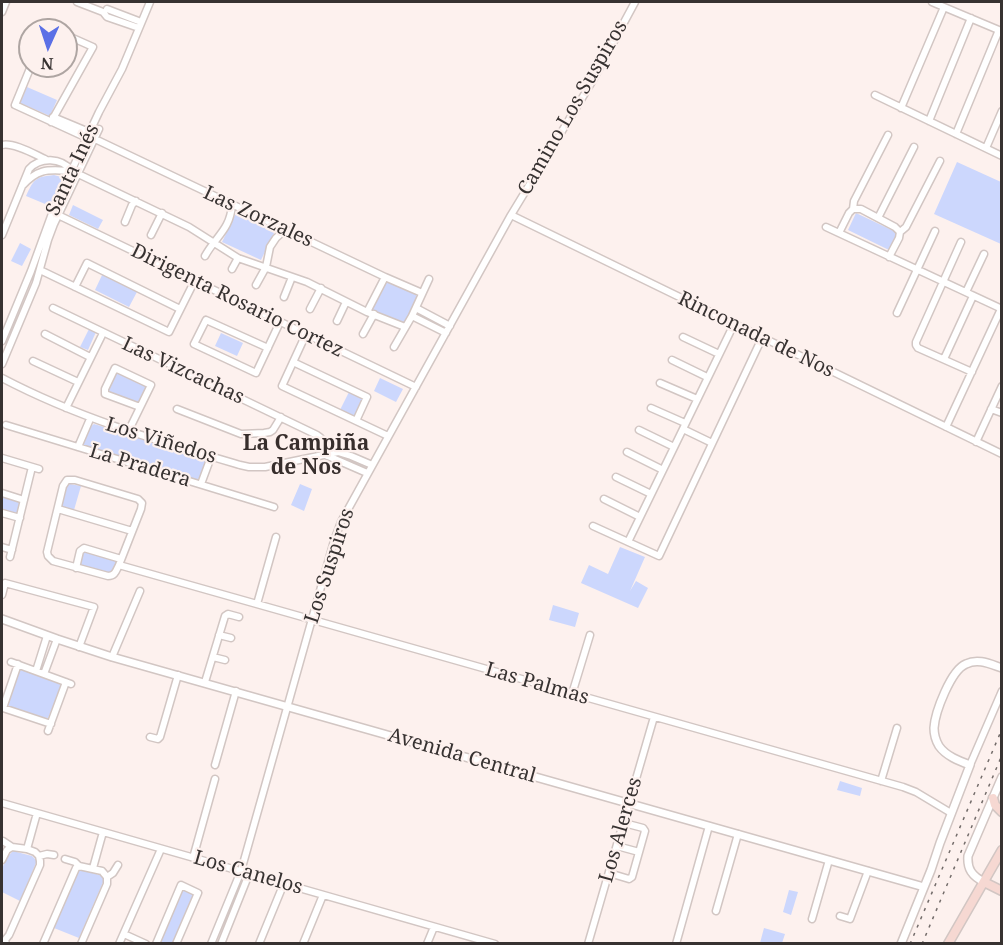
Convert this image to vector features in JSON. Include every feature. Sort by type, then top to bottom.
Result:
[{"type":"main road","points":[[993,798],[995,805],[1002,812]]},
{"type":"main road","points":[[948,944],[1002,850]]},
{"type":"main road","points":[[984,882],[1002,891]]},
{"type":"street","points":[[2,12],[6,2]]},
{"type":"street","points":[[76,2],[107,7],[140,25]]},
{"type":"street","name":"Santa Inés","points":[[2,364],[31,297],[48,240],[88,135],[122,69],[150,2]]},
{"type":"street","name":"Camino Los Suspiros","points":[[510,215],[593,80],[635,2]]},
{"type":"street","points":[[932,2],[1000,30],[956,134]]},
{"type":"street","points":[[901,108],[944,7]]},
{"type":"street","points":[[929,121],[971,18]]},
{"type":"street","points":[[78,40],[93,47],[78,73]]},
{"type":"street","points":[[26,78],[15,105],[88,135]]},
{"type":"street","points":[[52,119],[75,78]]},
{"type":"street","points":[[875,95],[1002,156]]},
{"type":"street","points":[[986,148],[1002,111]]},
{"type":"street","name":"Santa Inés","points":[[2,340],[32,271],[49,222],[99,129]]},
{"type":"street","points":[[839,233],[888,135]]},
{"type":"street","name":"Las Zorzales","points":[[94,139],[422,293]]},
{"type":"street","points":[[2,145],[11,144],[46,160],[68,166],[75,172],[189,227],[238,258],[321,288],[346,302],[405,327]]},
{"type":"street","points":[[878,218],[914,147]]},
{"type":"street","points":[[2,235],[29,169],[38,162],[46,160]]},
{"type":"street","points":[[889,257],[900,232],[906,227],[940,161]]},
{"type":"street","points":[[22,186],[30,178],[46,170],[75,172]]},
{"type":"street","points":[[125,222],[136,201]]},
{"type":"street","points":[[205,256],[228,224],[232,205]]},
{"type":"street","points":[[853,208],[858,208],[878,218],[900,232]]},
{"type":"street","points":[[151,235],[162,213]]},
{"type":"street","name":"Dirigenta Rosario Cortez","points":[[58,215],[416,387]]},
{"type":"street","name":"Rinconada de Nos","points":[[510,215],[1002,454]]},
{"type":"street","name":"Los Suspiros","points":[[211,944],[241,872],[337,532],[345,513],[510,215]]},
{"type":"street","points":[[826,227],[1001,309],[946,427]]},
{"type":"street","points":[[256,285],[266,267],[271,244],[286,229]]},
{"type":"street","points":[[897,313],[934,231]]},
{"type":"street","points":[[961,242],[916,345],[918,348],[972,372]]},
{"type":"street","points":[[944,358],[984,254]]},
{"type":"street","points":[[232,270],[238,258]]},
{"type":"street","points":[[75,287],[87,264],[180,309]]},
{"type":"street","points":[[40,270],[170,332],[195,280]]},
{"type":"street","points":[[284,297],[292,277]]},
{"type":"street","points":[[363,334],[385,277]]},
{"type":"street","points":[[394,346],[412,316],[429,279]]},
{"type":"street","points":[[310,309],[321,288]]},
{"type":"street","points":[[337,321],[346,302]]},
{"type":"street","points":[[53,308],[103,333]]},
{"type":"street","points":[[416,308],[450,326]]},
{"type":"street","points":[[412,316],[446,333]]},
{"type":"street","points":[[268,348],[206,320],[194,344],[256,373],[268,348],[280,322]]},
{"type":"street","points":[[628,542],[734,324]]},
{"type":"street","name":"Las Vizcachas","points":[[66,408],[103,333],[323,439],[327,456]]},
{"type":"street","points":[[45,334],[90,357]]},
{"type":"street","points":[[306,334],[282,386],[388,436]]},
{"type":"street","points":[[683,337],[719,354]]},
{"type":"street","points":[[593,526],[659,556],[762,338]]},
{"type":"street","points":[[672,360],[707,377]]},
{"type":"street","points":[[33,361],[78,382]]},
{"type":"street","points":[[293,362],[368,397],[356,420]]},
{"type":"street","points":[[128,432],[151,385],[115,368],[105,394],[140,407]]},
{"type":"street","name":"Los Viñedos","points":[[2,378],[66,408],[128,432],[240,465],[260,467],[327,456],[338,452],[372,465]]},
{"type":"street","points":[[660,383],[696,399]]},
{"type":"street","points":[[975,442],[1002,386]]},
{"type":"street","points":[[651,408],[712,443]]},
{"type":"street","points":[[177,409],[241,434],[270,432],[281,417]]},
{"type":"street","points":[[991,409],[1002,413]]},
{"type":"street","points":[[78,447],[90,418]]},
{"type":"street","name":"La Pradera","points":[[6,425],[274,507]]},
{"type":"street","points":[[639,430],[674,447]]},
{"type":"street","points":[[627,452],[663,470]]},
{"type":"street","points":[[327,456],[367,473]]},
{"type":"street","points":[[201,484],[211,457]]},
{"type":"street","points":[[2,458],[36,468],[24,500],[11,553],[2,547]]},
{"type":"street","points":[[616,477],[651,494]]},
{"type":"street","points":[[69,480],[140,501],[142,507],[132,531],[115,574],[110,576],[53,561],[48,556],[47,552],[64,483],[69,480]]},
{"type":"street","points":[[2,493],[24,500]]},
{"type":"street","points":[[604,499],[640,517]]},
{"type":"street","points":[[58,509],[132,531]]},
{"type":"street","points":[[2,513],[20,518]]},
{"type":"street","points":[[257,604],[276,537]]},
{"type":"street","name":"Las Palmas","points":[[76,568],[80,551],[84,548],[120,562],[257,604],[881,781],[916,792],[951,813]]},
{"type":"street","points":[[2,595],[5,584],[94,607],[79,647]]},
{"type":"street","points":[[112,657],[140,591]]},
{"type":"street","points":[[205,682],[225,615],[239,617]]},
{"type":"street","name":"Avenida Central","points":[[2,619],[112,657],[924,887]]},
{"type":"street","points":[[219,635],[231,638]]},
{"type":"street","points":[[36,671],[47,636]]},
{"type":"street","points":[[572,693],[590,636]]},
{"type":"street","points":[[44,674],[57,639]]},
{"type":"street","points":[[213,657],[225,660]]},
{"type":"street","points":[[11,662],[18,664],[68,683],[49,728],[2,708],[18,664]]},
{"type":"street","points":[[970,765],[948,755],[941,748],[935,736],[936,719],[948,684],[959,668],[966,663],[982,662],[1002,668]]},
{"type":"street","points":[[150,737],[158,739],[160,737],[178,675]]},
{"type":"street","points":[[215,765],[236,691]]},
{"type":"street","points":[[900,944],[970,765],[1002,691]]},
{"type":"street","name":"Los Alerces","points":[[588,944],[654,717]]},
{"type":"street","points":[[881,781],[897,728]]},
{"type":"street","points":[[984,882],[972,874],[967,860],[1002,777]]},
{"type":"street","points":[[193,858],[215,779]]},
{"type":"street","name":"Los Canelos","points":[[2,803],[495,944]]},
{"type":"street","points":[[27,849],[37,813]]},
{"type":"street","points":[[609,873],[631,879],[645,830],[624,823]]},
{"type":"street","points":[[675,944],[709,826]]},
{"type":"street","points":[[93,868],[103,832]]},
{"type":"street","points":[[716,911],[738,834]]},
{"type":"street","points":[[3,841],[12,847],[35,852],[40,859],[40,865],[9,935],[4,941]]},
{"type":"street","points":[[617,846],[639,852]]},
{"type":"street","points":[[2,860],[12,847]]},
{"type":"street","points":[[119,944],[161,849]]},
{"type":"street","points":[[39,856],[54,855]]},
{"type":"street","points":[[65,859],[79,866],[102,871],[107,877],[107,884],[81,944]]},
{"type":"street","points":[[812,920],[829,860]]},
{"type":"street","points":[[107,877],[118,865]]},
{"type":"street","points":[[43,944],[76,868],[79,866]]},
{"type":"street","points":[[840,916],[850,919],[868,871]]},
{"type":"street","points":[[221,944],[249,874]]},
{"type":"street","points":[[259,944],[284,883]]},
{"type":"street","points":[[156,944],[182,885],[198,892],[176,944]]},
{"type":"street","points":[[303,944],[323,895]]},
{"type":"street","points":[[427,944],[434,927]]},
{"type":"street","points":[[124,934],[146,944]]},
{"type":"shaded area","points":[[27,87],[57,100],[50,116],[20,103]]},
{"type":"shaded area","points":[[957,162],[1001,182],[1001,244],[934,214]]},
{"type":"shaded area","points":[[54,175],[65,178],[50,206],[26,196],[36,180]]},
{"type":"shaded area","points":[[73,205],[103,220],[98,229],[69,215]]},
{"type":"shaded area","points":[[237,211],[276,229],[261,260],[222,242]]},
{"type":"shaded area","points":[[856,213],[898,233],[889,250],[848,230]]},
{"type":"shaded area","points":[[20,243],[31,249],[22,266],[11,261]]},
{"type":"shaded area","points":[[103,273],[138,290],[129,307],[95,290]]},
{"type":"shaded area","points":[[386,281],[418,296],[405,322],[402,323],[371,310]]},
{"type":"shaded area","points":[[89,329],[96,332],[88,350],[80,347]]},
{"type":"shaded area","points":[[221,333],[243,343],[237,356],[215,346]]},
{"type":"shaded area","points":[[116,372],[147,385],[138,405],[108,392]]},
{"type":"shaded area","points":[[380,378],[403,389],[396,402],[374,391]]},
{"type":"shaded area","points":[[349,392],[363,399],[354,416],[340,410]]},
{"type":"shaded area","points":[[94,424],[204,457],[206,462],[200,477],[196,481],[84,446],[86,434]]},
{"type":"shaded area","points":[[70,484],[81,486],[74,510],[61,507],[66,486]]},
{"type":"shaded area","points":[[300,484],[312,489],[304,511],[291,505]]},
{"type":"shaded area","points":[[2,495],[21,503],[18,515],[2,511]]},
{"type":"shaded area","points":[[620,547],[645,557],[630,591],[636,581],[648,588],[638,608],[581,583],[589,565],[608,574]]},
{"type":"shaded area","points":[[83,550],[117,560],[113,571],[110,574],[81,566]]},
{"type":"shaded area","points":[[553,605],[579,613],[575,627],[549,620]]},
{"type":"shaded area","points":[[21,670],[61,685],[48,718],[29,714],[8,705],[18,672]]},
{"type":"shaded area","points":[[840,781],[862,788],[860,796],[837,790]]},
{"type":"shaded area","points":[[13,851],[32,856],[36,860],[20,901],[2,892],[4,865]]},
{"type":"shaded area","points":[[78,871],[103,876],[104,880],[79,938],[54,928]]},
{"type":"shaded area","points":[[182,889],[193,892],[194,897],[174,943],[158,944]]},
{"type":"shaded area","points":[[789,890],[798,892],[791,915],[783,912]]},
{"type":"shaded area","points":[[764,928],[785,934],[782,943],[760,943]]},
{"type":"railway","points":[[910,944],[1002,729]]},
{"type":"railway","points":[[922,944],[1002,755]]},
{"type":"district","name":"La Campiña de Nos","points":[[306,456]]}]
